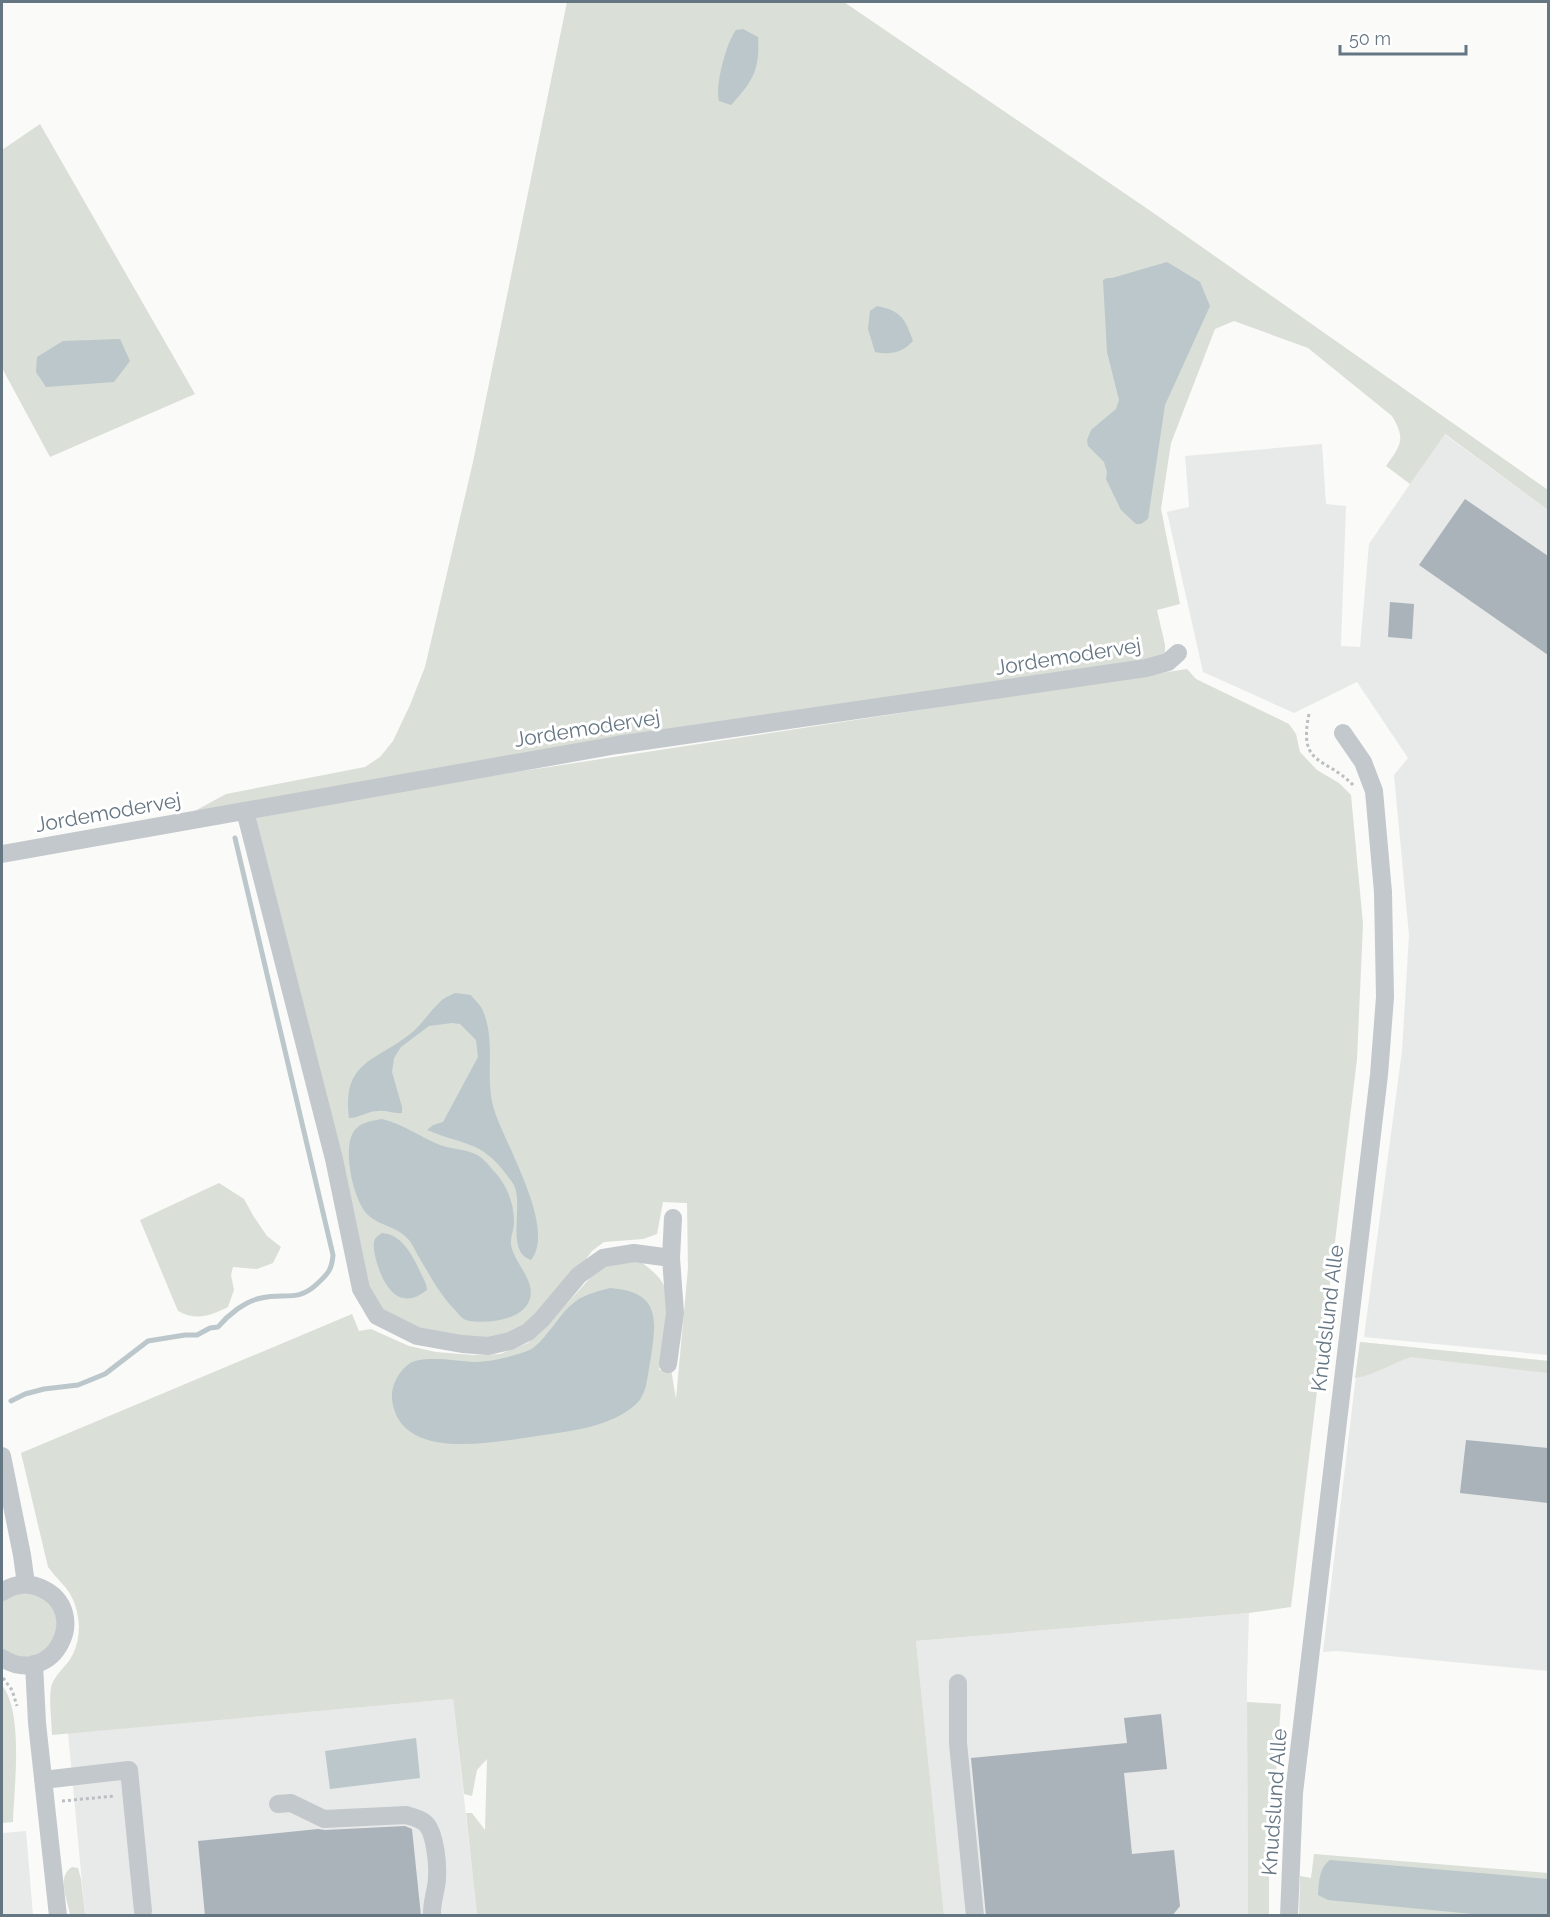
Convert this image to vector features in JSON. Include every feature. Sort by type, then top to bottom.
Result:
[{"type":"street","name":"Jordemodervej","points":[[2,854],[617,745],[1146,668],[1168,662],[1178,653]]},
{"type":"street","name":"Knudslund Alle","points":[[1289,1916],[1294,1793],[1379,1075],[1384,997],[1383,892],[1374,791],[1363,762],[1343,733]]},
{"type":"street","points":[[245,811],[334,1160],[361,1289],[377,1316],[417,1336],[488,1346],[510,1341],[528,1332],[579,1275],[603,1258],[634,1253],[671,1258]]},
{"type":"street","points":[[668,1364],[675,1313],[671,1258],[673,1218]]},
{"type":"street","points":[[2,1456],[8,1485],[14,1587],[39,1587],[54,1596],[61,1605],[66,1622],[65,1633],[58,1649],[50,1657],[29,1665],[12,1663],[2,1658]]},
{"type":"street","points":[[29,1665],[58,1916]]},
{"type":"street","points":[[958,1683],[958,1743],[975,1916]]},
{"type":"street","points":[[43,1780],[129,1770],[143,1911]]},
{"type":"street","points":[[278,1804],[291,1803],[324,1819],[406,1815],[416,1817],[428,1826],[434,1842],[437,1877],[432,1916]]},
{"type":"path","points":[[1309,714],[1307,746],[1314,759],[1343,775],[1355,790]]},
{"type":"path","points":[[46,1802],[131,1795]]},
{"type":"shaded area","points":[[567,2],[844,2],[1152,212],[1548,490],[1548,510],[1445,434],[1410,484],[1386,466],[1400,442],[1399,431],[1392,416],[1308,348],[1234,321],[1215,329],[1171,443],[1161,509],[1180,604],[1157,610],[1165,645],[1165,653],[1161,657],[191,813],[226,794],[365,767],[380,757],[393,741],[410,705],[425,667],[473,462]]},
{"type":"shaded area","points":[[743,29],[758,37],[758,58],[750,82],[731,105],[719,101],[720,75],[732,36],[736,30]]},
{"type":"shaded area","points":[[40,124],[195,394],[50,457],[2,368],[2,150]]},
{"type":"shaded area","points":[[1167,262],[1200,282],[1210,306],[1165,405],[1148,519],[1141,524],[1136,524],[1121,510],[1106,479],[1107,472],[1104,462],[1088,446],[1087,440],[1091,430],[1116,409],[1119,400],[1107,352],[1103,280]]},
{"type":"shaded area","points":[[877,306],[892,310],[904,321],[913,341],[900,351],[875,352],[868,329],[870,311]]},
{"type":"shaded area","points":[[120,339],[130,361],[114,382],[46,387],[36,372],[37,357],[63,341]]},
{"type":"shaded area","points":[[1444,434],[1548,510],[1548,1355],[1364,1337],[1402,1051],[1409,935],[1394,775],[1408,758],[1357,682],[1294,713],[1203,672],[1167,512],[1189,507],[1185,456],[1322,444],[1326,504],[1346,506],[1341,646],[1360,647],[1369,544]]},
{"type":"shaded area","points":[[1187,669],[1196,679],[1289,724],[1296,734],[1300,752],[1317,770],[1339,783],[1351,795],[1363,924],[1357,1059],[1291,1607],[1249,1613],[916,1641],[944,1915],[477,1915],[466,1813],[472,1813],[485,1830],[487,1759],[477,1770],[472,1796],[464,1794],[453,1699],[52,1735],[50,1702],[52,1684],[73,1654],[79,1629],[77,1612],[71,1595],[48,1567],[21,1453],[352,1314],[359,1331],[371,1329],[409,1346],[436,1352],[473,1355],[500,1354],[528,1343],[601,1266],[638,1259],[662,1282],[669,1302],[668,1325],[659,1370],[671,1369],[676,1399],[688,1268],[687,1203],[663,1202],[657,1234],[643,1239],[604,1242],[592,1251],[578,1270],[524,1328],[495,1339],[432,1334],[381,1309],[369,1294],[256,818],[412,788]]},
{"type":"shaded area","points":[[455,993],[471,995],[481,1007],[486,1021],[490,1046],[491,1097],[494,1109],[526,1185],[538,1228],[537,1246],[531,1260],[523,1255],[519,1248],[516,1227],[517,1194],[506,1174],[497,1163],[479,1149],[427,1130],[443,1122],[478,1057],[476,1040],[460,1024],[429,1026],[401,1047],[394,1058],[392,1072],[402,1113],[374,1111],[349,1118],[348,1099],[356,1074],[373,1058],[410,1034],[441,1001]]},
{"type":"shaded area","points":[[382,1119],[440,1145],[477,1155],[501,1180],[511,1200],[514,1215],[511,1245],[530,1286],[527,1305],[520,1312],[500,1320],[479,1322],[464,1319],[440,1292],[408,1239],[366,1213],[353,1185],[349,1149],[354,1131],[366,1122]]},
{"type":"shaded area","points":[[219,1183],[244,1199],[267,1236],[281,1247],[273,1263],[257,1269],[233,1267],[231,1275],[234,1290],[228,1307],[209,1315],[191,1316],[178,1311],[140,1220]]},
{"type":"shaded area","points":[[382,1233],[398,1239],[410,1252],[427,1290],[409,1298],[394,1294],[389,1288],[380,1272],[374,1251],[375,1239]]},
{"type":"shaded area","points":[[610,1288],[639,1296],[648,1303],[654,1322],[654,1335],[644,1391],[639,1401],[625,1413],[601,1424],[575,1430],[474,1444],[451,1444],[430,1440],[412,1433],[398,1419],[392,1399],[394,1384],[409,1364],[430,1359],[485,1361],[524,1352],[539,1343],[576,1301]]},
{"type":"shaded area","points":[[1360,1342],[1548,1361],[1548,1671],[1337,1651],[1323,1652]]},
{"type":"shaded area","points":[[1360,1342],[1548,1361],[1548,1373],[1411,1357],[1355,1378]]},
{"type":"shaded area","points":[[19,1591],[41,1595],[57,1614],[58,1632],[45,1650],[28,1658],[16,1656],[2,1648],[2,1601]]},
{"type":"shaded area","points":[[1249,1613],[1248,1915],[944,1915],[916,1641]]},
{"type":"shaded area","points":[[2,1685],[9,1698],[13,1714],[16,1770],[13,1822],[2,1823]]},
{"type":"shaded area","points":[[453,1699],[477,1915],[85,1915],[68,1733]]},
{"type":"shaded area","points":[[1247,1702],[1281,1704],[1269,1870],[1269,1915],[1248,1915]]},
{"type":"shaded area","points":[[416,1738],[420,1778],[330,1789],[325,1751]]},
{"type":"shaded area","points":[[26,1831],[33,1915],[2,1915],[2,1833]]},
{"type":"shaded area","points":[[1314,1854],[1548,1873],[1548,1915],[1299,1916],[1300,1876],[1311,1878]]},
{"type":"shaded area","points":[[1330,1860],[1548,1879],[1548,1915],[1483,1915],[1328,1900],[1318,1895],[1322,1871]]},
{"type":"shaded area","points":[[72,1867],[78,1868],[81,1879],[85,1915],[70,1915],[64,1883],[67,1871]]},
{"type":"building","points":[[1465,499],[1548,556],[1548,655],[1419,565]]},
{"type":"building","points":[[1390,602],[1414,604],[1412,639],[1388,637]]},
{"type":"building","points":[[1466,1440],[1548,1448],[1548,1503],[1460,1493]]},
{"type":"building","points":[[1161,1714],[1167,1769],[1124,1773],[1132,1854],[1174,1850],[1180,1906],[1172,1916],[986,1916],[971,1758],[1127,1743],[1124,1718]]},
{"type":"building","points":[[405,1826],[412,1829],[421,1916],[205,1916],[198,1841],[318,1829]]},
{"type":"waterway","points":[[11,1401],[44,1389],[78,1385],[105,1374],[148,1341],[197,1335],[210,1328],[218,1327],[237,1309],[249,1302],[269,1296],[291,1296],[304,1293],[321,1280],[330,1268],[333,1255],[235,838]]}]
